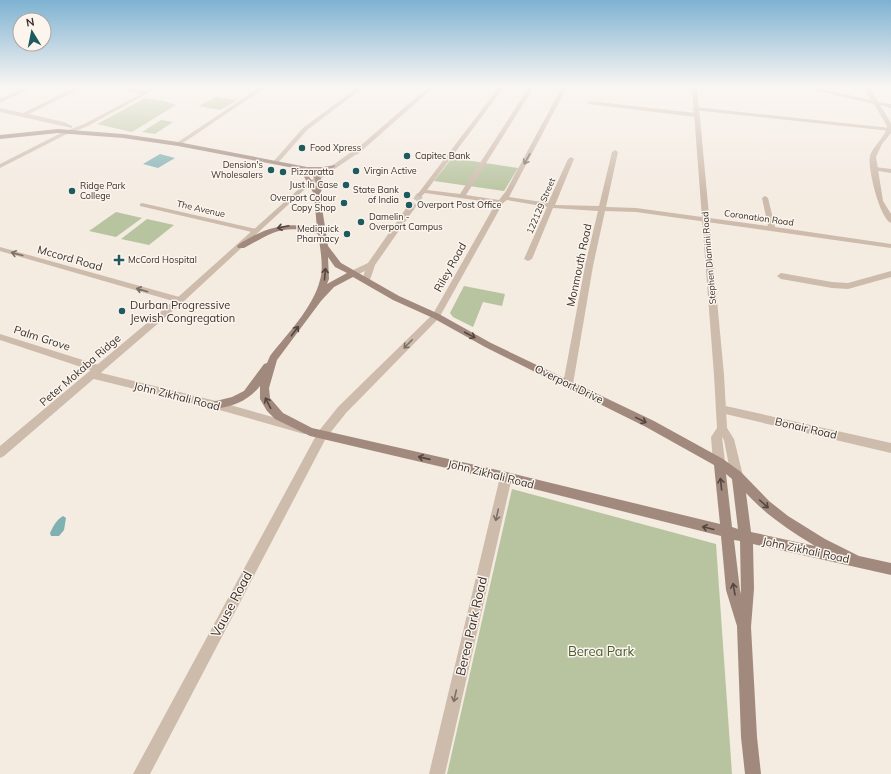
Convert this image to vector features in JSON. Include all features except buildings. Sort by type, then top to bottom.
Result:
[{"type":"main road","points":[[78,128],[114,133],[123,136]]},
{"type":"main road","points":[[0,136],[69,129],[178,144],[307,169],[334,166]]},
{"type":"main road","points":[[296,167],[316,185]]},
{"type":"main road","points":[[307,169],[314,173],[316,185]]},
{"type":"main road","name":"Overport Drive","points":[[316,185],[318,218],[324,246],[338,265],[396,298],[436,316],[488,345],[650,424],[719,462],[737,476],[759,499],[779,516],[821,543],[854,560]]},
{"type":"main road","points":[[241,246],[273,229],[285,226],[302,226],[321,233]]},
{"type":"main road","points":[[316,302],[325,279],[324,246]]},
{"type":"main road","points":[[216,405],[229,403],[248,395],[316,302],[331,285],[352,274]]},
{"type":"main road","points":[[273,359],[264,388],[265,399],[270,408],[279,416],[316,433]]},
{"type":"main road","name":"John Zikhali Road","points":[[316,433],[506,477],[727,533],[891,569]]},
{"type":"main road","name":"Stephen Dlamini Road","points":[[719,462],[734,590],[744,627]]},
{"type":"main road","name":"Stephen Dlamini Road","points":[[737,476],[746,537],[747,600],[744,627],[749,737],[753,774]]},
{"type":"street","points":[[63,123],[69,129]]},
{"type":"street","points":[[0,166],[69,129],[78,128],[87,123]]},
{"type":"street","points":[[178,144],[210,123]]},
{"type":"street","points":[[275,163],[305,129],[313,123]]},
{"type":"street","name":"Peter Mokaba Ridge","points":[[0,453],[180,300],[282,208],[316,185],[390,123]]},
{"type":"street","name":"Coronation Road","points":[[475,123],[421,193],[502,200],[550,207],[636,210],[891,246]]},
{"type":"street","points":[[462,196],[509,123]]},
{"type":"street","name":"Riley Road","points":[[316,433],[351,401],[436,316],[545,123]]},
{"type":"street","name":"Stephen Dlamini Road","points":[[697,123],[722,409],[722,429],[729,439],[737,476]]},
{"type":"street","points":[[816,123],[890,130]]},
{"type":"street","points":[[890,130],[879,144],[873,157],[880,201],[891,221]]},
{"type":"street","name":"Peter Mokaba Ridge","points":[[316,185],[334,166],[361,148]]},
{"type":"street","name":"Monmouth Road","points":[[568,384],[587,280],[615,152]]},
{"type":"street","name":"122129 Street","points":[[528,259],[571,159]]},
{"type":"street","points":[[875,169],[891,171]]},
{"type":"street","points":[[765,198],[772,229]]},
{"type":"street","name":"The Avenue","points":[[142,205],[256,231]]},
{"type":"street","points":[[366,281],[371,265],[410,209]]},
{"type":"street","name":"Mccord Road","points":[[0,249],[180,300]]},
{"type":"street","points":[[352,274],[371,265]]},
{"type":"street","points":[[781,276],[832,285],[848,286],[891,274]]},
{"type":"street","name":"Palm Grove","points":[[0,337],[96,372]]},
{"type":"street","name":"John Zikhali Road","points":[[96,372],[316,433]]},
{"type":"street","name":"Bonair Road","points":[[722,409],[891,448]]},
{"type":"street","name":"Stephen Dlamini Road","points":[[719,462],[716,437],[722,429]]},
{"type":"street","name":"Vause Road","points":[[141,774],[316,433]]},
{"type":"street","name":"Berea Park Road","points":[[437,774],[506,477]]},
{"type":"green space","points":[[99,123],[146,123],[132,132],[97,124]]},
{"type":"green space","points":[[156,123],[171,123],[155,134],[142,132]]},
{"type":"green space","points":[[452,158],[518,168],[504,191],[434,181]]},
{"type":"green space","points":[[116,212],[142,218],[116,237],[89,231]]},
{"type":"green space","points":[[147,219],[174,225],[149,245],[121,239]]},
{"type":"green space","points":[[464,286],[505,294],[502,306],[483,302],[473,327],[453,317],[450,313]]},
{"type":"green space","name":"Berea Park","points":[[512,489],[716,544],[732,774],[447,774]]},
{"type":"water","points":[[160,154],[175,158],[158,168],[143,164]]},
{"type":"water","points":[[63,516],[66,518],[64,530],[59,536],[51,536],[50,533],[54,526]]},
{"type":"tunnel","points":[[410,209],[420,195]]},
{"type":"place","name":"Food Xpress","points":[[302,148]]},
{"type":"place","name":"Capitec Bank","points":[[407,156]]},
{"type":"place","name":"Dension's Wholesalers","points":[[271,170]]},
{"type":"place","name":"Virgin Active","points":[[356,171]]},
{"type":"place","name":"Pizzaratta","points":[[283,172]]},
{"type":"place","name":"Just In Case","points":[[346,185]]},
{"type":"place","name":"Ridge Park College","points":[[72,191]]},
{"type":"place","name":"State Bank of India","points":[[407,195]]},
{"type":"place","name":"Overport Colour Copy Shop","points":[[344,203]]},
{"type":"place","name":"Overport Post Office","points":[[409,205]]},
{"type":"place","name":"Damelin - Overport Campus","points":[[361,222]]},
{"type":"place","name":"Mediquick Pharmacy","points":[[347,234]]},
{"type":"place","name":"McCord Hospital","points":[[119,260]]},
{"type":"place","name":"Durban Progressive Jewish Congregation","points":[[122,311]]}]
